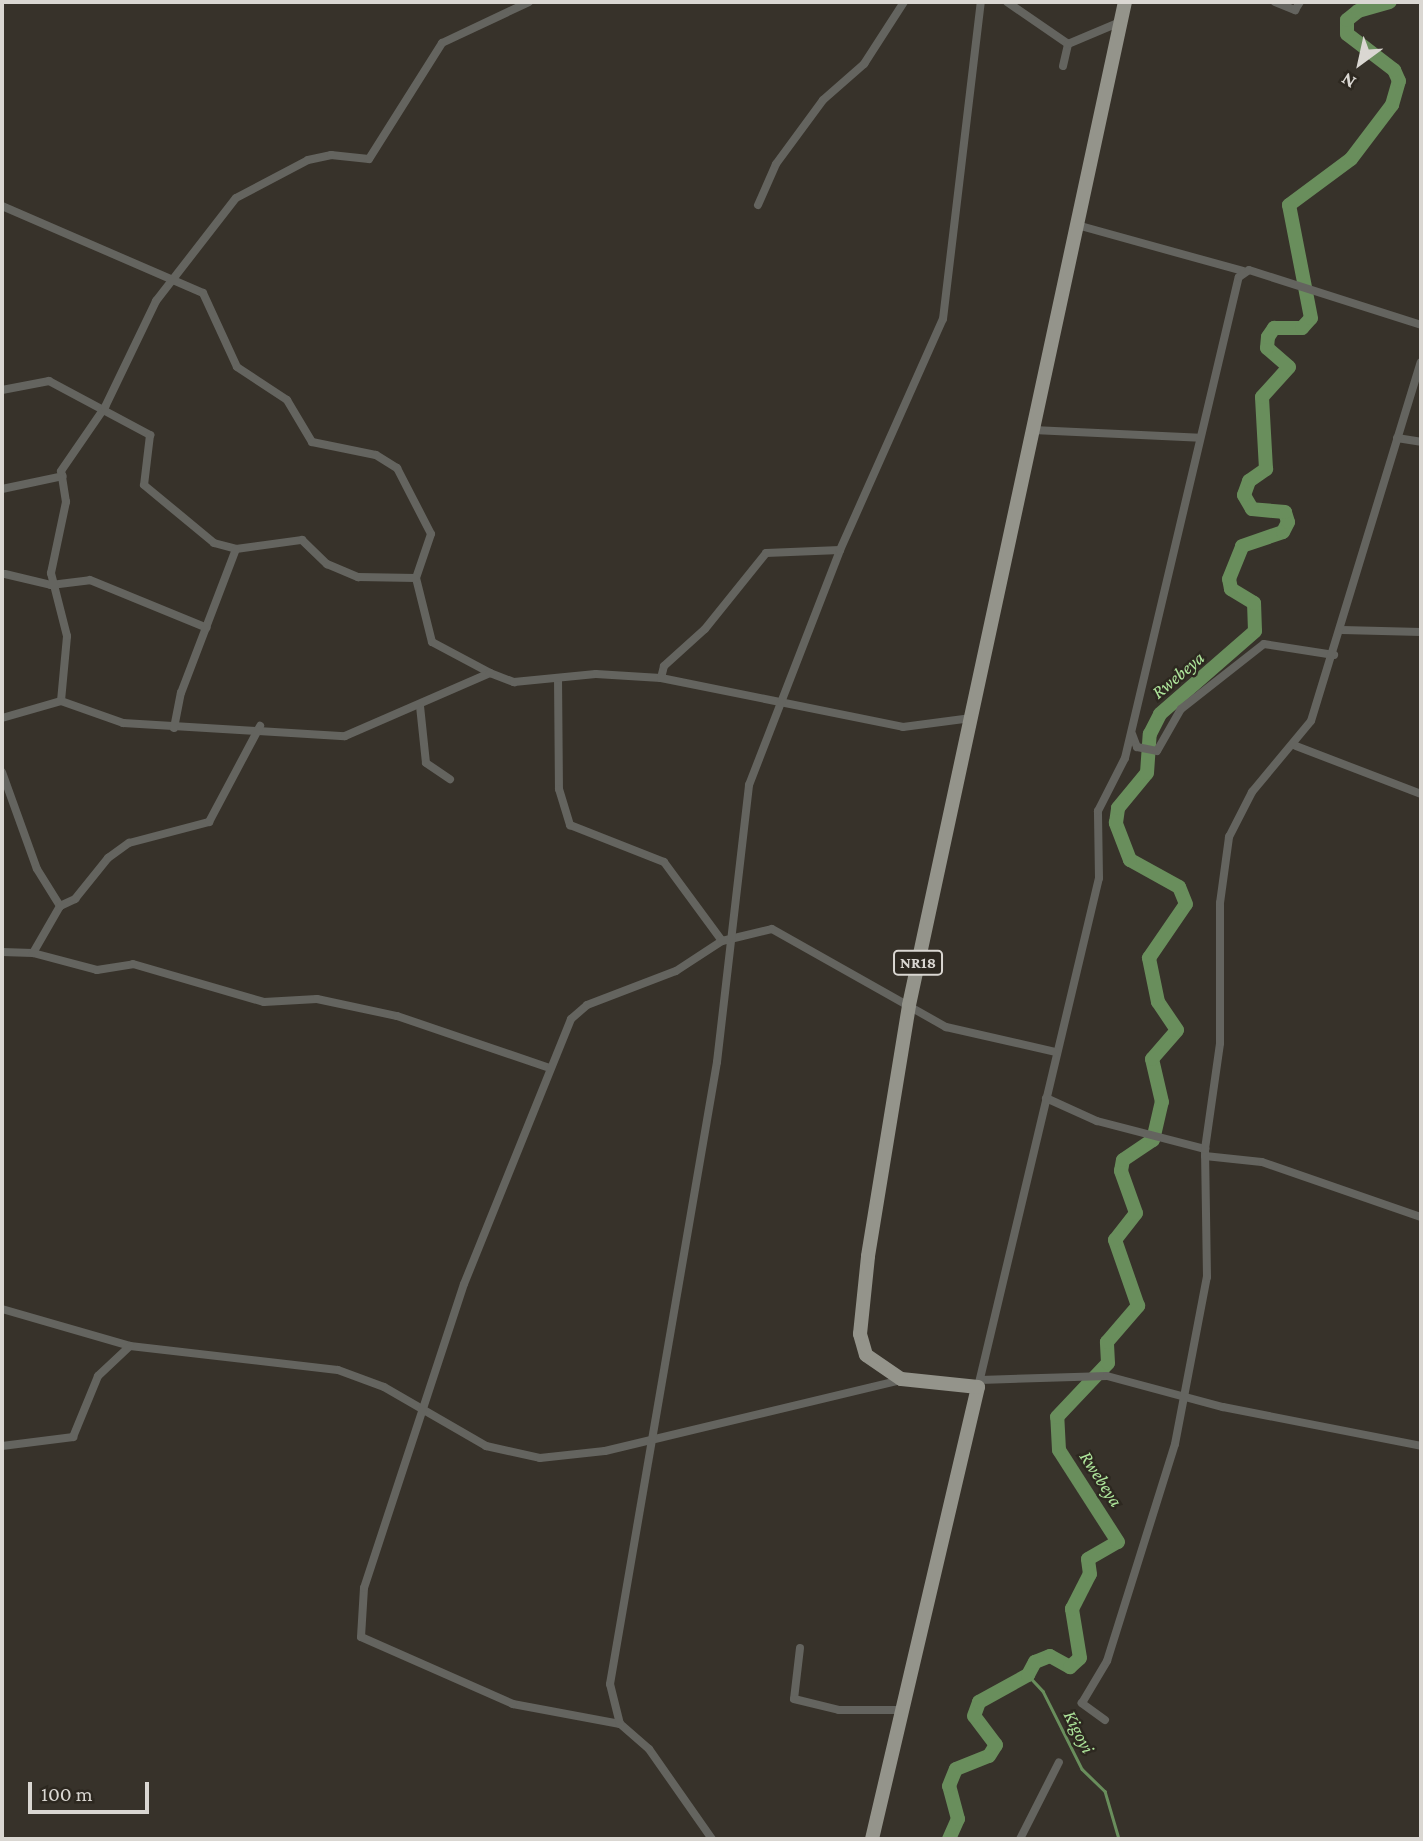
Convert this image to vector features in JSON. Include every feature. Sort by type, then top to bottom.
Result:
[{"type":"main road","name":"NR18","points":[[979,1384],[901,1379],[874,1363],[860,1334],[909,1005],[1125,2]]},
{"type":"main road","points":[[872,1839],[979,1384]]},
{"type":"street","points":[[61,701],[67,636],[51,585],[66,502],[63,476],[105,407],[156,301],[236,198],[307,160],[331,155],[369,159],[379,152],[442,43],[529,2]]},
{"type":"street","points":[[758,205],[776,164],[823,100],[864,64],[904,2]]},
{"type":"street","points":[[620,1724],[610,1684],[655,1436],[717,1062],[725,940],[749,785],[778,701],[943,319],[981,2]]},
{"type":"street","points":[[1007,2],[1068,44]]},
{"type":"street","points":[[1275,2],[1295,10],[1300,2]]},
{"type":"street","points":[[1068,44],[1120,22]]},
{"type":"street","points":[[1063,66],[1068,44]]},
{"type":"street","points":[[2,206],[175,276],[202,293],[237,367],[287,400],[312,442],[376,455],[397,468],[431,534],[416,578],[432,642],[490,673],[514,682],[558,678],[661,678],[903,727],[971,718]]},
{"type":"street","points":[[1077,225],[1320,290],[1421,325]]},
{"type":"street","points":[[1243,271],[1200,438],[1132,731],[1098,811],[1099,878],[979,1384],[1091,1374],[1107,1376],[1421,1446]]},
{"type":"street","points":[[1105,1720],[1082,1703],[1110,1652],[1189,1396],[1209,1253],[1205,1152],[1220,1043],[1220,903],[1228,837],[1252,792],[1296,746],[1335,655],[1421,362]]},
{"type":"street","points":[[2,390],[49,381],[105,407],[150,435],[144,485],[214,544],[236,549],[302,540],[342,572],[416,578]]},
{"type":"street","points":[[1033,430],[1200,438]]},
{"type":"street","points":[[1397,438],[1421,442]]},
{"type":"street","points":[[2,489],[63,476]]},
{"type":"street","points":[[174,728],[236,549]]},
{"type":"street","points":[[661,678],[664,666],[705,629],[766,553],[841,550]]},
{"type":"street","points":[[5,574],[51,585],[75,579],[107,585],[207,628]]},
{"type":"street","points":[[1342,630],[1421,632]]},
{"type":"street","points":[[1132,731],[1137,747],[1157,751],[1181,709],[1264,644],[1335,655]]},
{"type":"street","points":[[2,718],[61,701],[123,723],[174,728],[260,726],[345,736],[420,706],[490,673]]},
{"type":"street","points":[[558,678],[559,789],[570,825],[664,862],[725,940]]},
{"type":"street","points":[[420,706],[426,763],[450,779]]},
{"type":"street","points":[[33,953],[60,906],[75,899],[108,858],[129,843],[209,822],[260,726]]},
{"type":"street","points":[[1296,746],[1421,794]]},
{"type":"street","points":[[2,772],[37,869],[60,906]]},
{"type":"street","points":[[712,1839],[649,1749],[620,1724],[513,1704],[360,1637],[364,1588],[464,1284],[550,1068],[578,1011],[676,971],[725,940],[772,929],[946,1027],[1056,1052]]},
{"type":"street","points":[[2,952],[33,953],[97,970],[133,964],[264,1002],[317,999],[397,1016],[550,1068]]},
{"type":"street","points":[[1046,1098],[1097,1121],[1147,1130],[1205,1152],[1262,1162],[1421,1217]]},
{"type":"street","points":[[2,1309],[130,1346],[338,1370],[423,1410],[486,1446],[540,1458],[605,1451],[655,1436],[901,1379]]},
{"type":"street","points":[[2,1446],[74,1437],[98,1376],[130,1346]]},
{"type":"street","points":[[800,1648],[794,1699],[839,1710],[903,1710]]},
{"type":"street","points":[[1020,1839],[1059,1762]]},
{"type":"waterway","name":"Rwebeya","points":[[949,1839],[958,1819],[949,1786],[956,1769],[989,1756],[996,1745],[974,1716],[979,1702],[1028,1675],[1035,1662],[1050,1656],[1070,1667],[1080,1658],[1072,1609],[1090,1574],[1088,1559],[1118,1542],[1059,1450],[1057,1417],[1108,1363],[1107,1342],[1138,1306],[1115,1240],[1136,1213],[1121,1171],[1123,1160],[1153,1140],[1162,1102],[1152,1059],[1177,1030],[1158,1002],[1149,958],[1186,904],[1179,887],[1130,860],[1116,823],[1118,808],[1147,773],[1150,734],[1160,714],[1255,631],[1254,603],[1231,589],[1229,579],[1242,546],[1283,532],[1288,522],[1285,512],[1252,509],[1244,495],[1249,481],[1266,469],[1262,397],[1289,367],[1267,348],[1268,337],[1274,328],[1302,328],[1311,318],[1289,205],[1351,159],[1392,105],[1399,81],[1394,70],[1347,34],[1347,20],[1358,11],[1390,2]]},
{"type":"waterway","name":"Kigoyi","points":[[1028,1675],[1043,1691],[1082,1769],[1105,1791],[1119,1839]]}]
